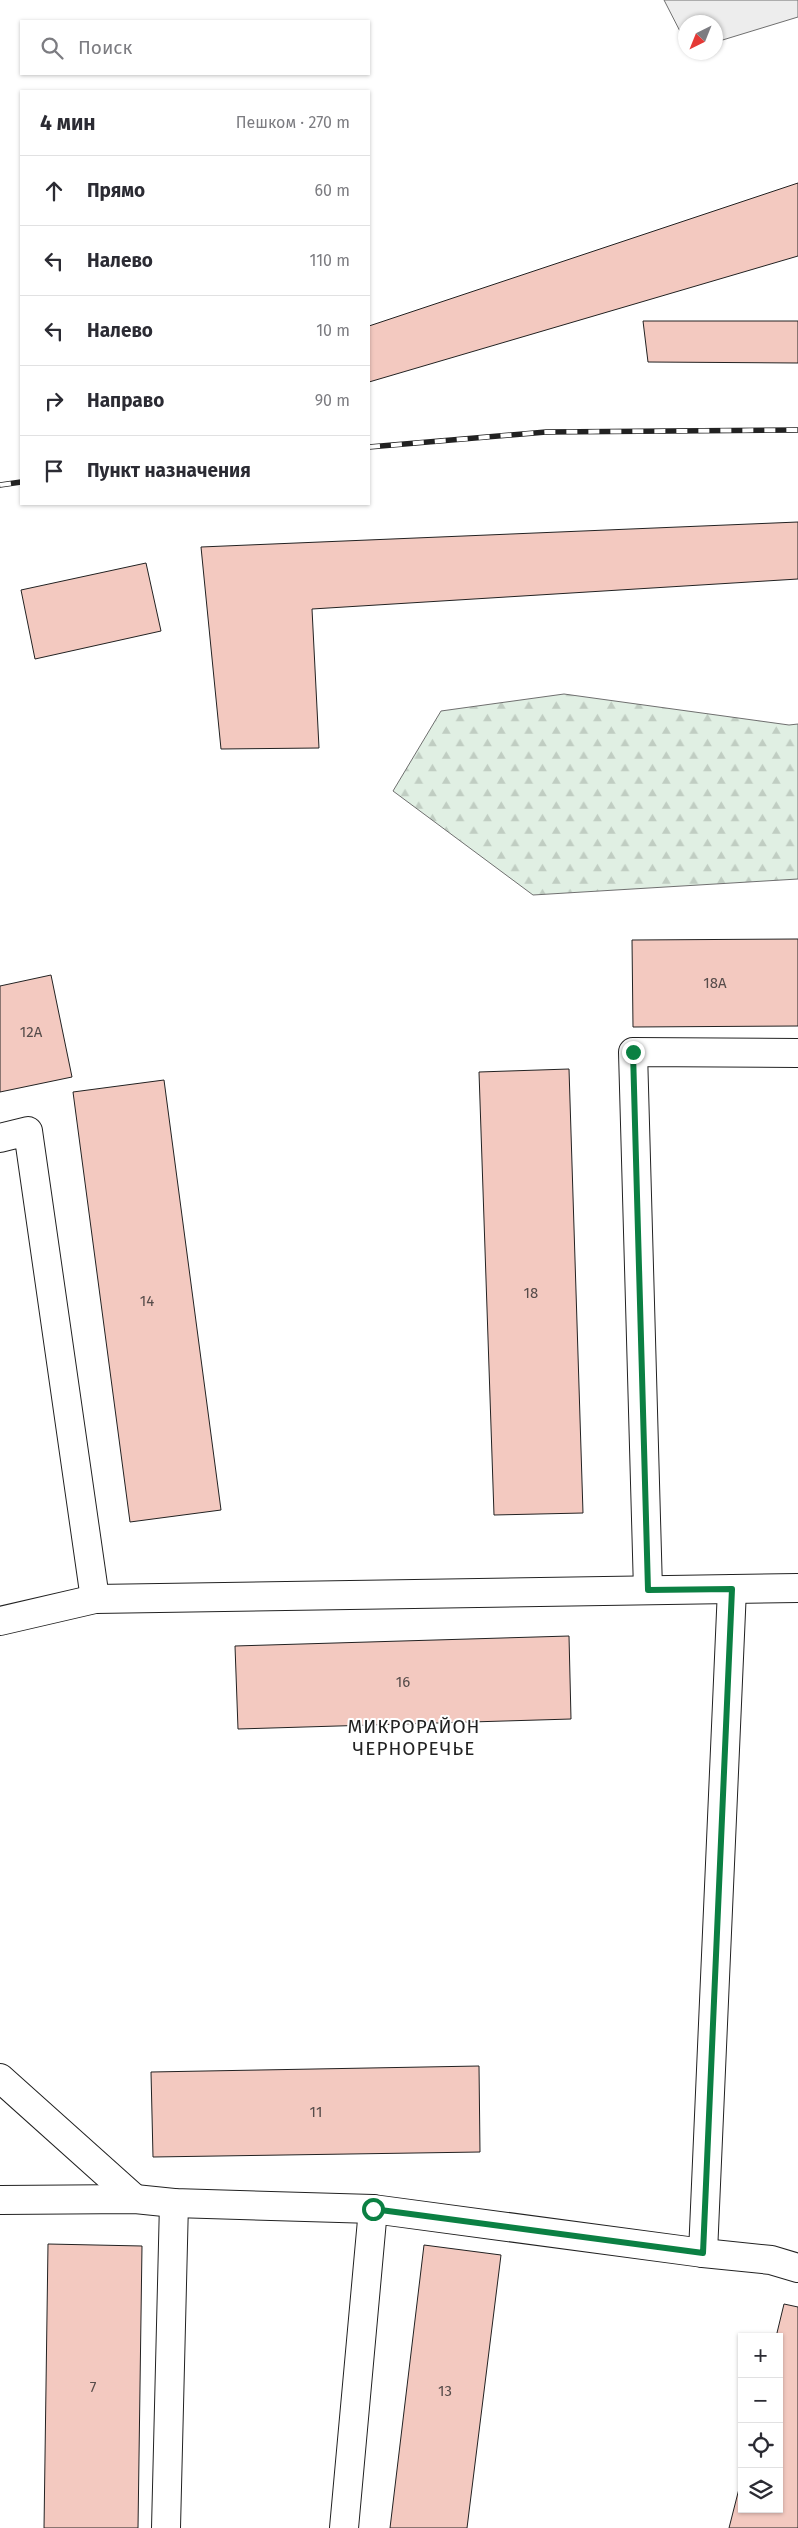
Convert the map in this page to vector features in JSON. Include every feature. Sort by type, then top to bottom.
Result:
[{"type":"street","points":[[648,1590],[633,1052],[798,1053]]},
{"type":"street","points":[[0,1138],[28,1131],[95,1599]]},
{"type":"street","points":[[0,1621],[95,1599],[798,1588]]},
{"type":"street","points":[[703,2253],[732,1589]]},
{"type":"street","points":[[0,2078],[135,2199]]},
{"type":"street","points":[[0,2200],[135,2199],[174,2203],[373,2209],[703,2253],[771,2260],[798,2268]]},
{"type":"street","points":[[166,2528],[174,2203]]},
{"type":"street","points":[[344,2528],[373,2209]]},
{"type":"green space","points":[[564,694],[789,725],[798,724],[798,879],[533,895],[393,791],[441,711]]},
{"type":"shaded area","points":[[664,0],[798,0],[798,17],[723,40],[723,15],[678,15],[678,27]]},
{"type":"building","points":[[798,183],[798,256],[370,382],[370,326]]},
{"type":"building","points":[[643,321],[798,321],[798,363],[648,362]]},
{"type":"building","points":[[798,522],[798,579],[312,609],[319,748],[221,749],[201,547]]},
{"type":"building","points":[[146,563],[161,631],[35,659],[21,590]]},
{"type":"building","points":[[798,939],[798,1026],[633,1027],[632,940]]},
{"type":"building","points":[[51,975],[72,1077],[0,1092],[0,986]]},
{"type":"building","points":[[569,1069],[583,1513],[494,1515],[479,1072]]},
{"type":"building","points":[[164,1080],[221,1510],[130,1522],[73,1092]]},
{"type":"building","points":[[569,1636],[571,1719],[238,1729],[235,1646]]},
{"type":"building","points":[[479,2066],[480,2152],[153,2157],[151,2072]]},
{"type":"building","points":[[48,2244],[142,2246],[138,2528],[44,2528]]},
{"type":"building","points":[[424,2245],[501,2255],[467,2528],[390,2528]]},
{"type":"building","points":[[784,2304],[798,2307],[798,2528],[729,2528],[738,2493],[738,2513],[783,2513],[783,2333],[777,2333]]},
{"type":"railway","points":[[370,447],[546,432],[798,430]]},
{"type":"railway","points":[[0,485],[20,482]]},
{"type":"district","name":"МИКРОРАЙОН ЧЕРНОРЕЧЬЕ","points":[[414,1737]]},
{"type":"route","points":[[373,2209],[703,2253],[732,1589],[648,1590],[633,1052]]}]
